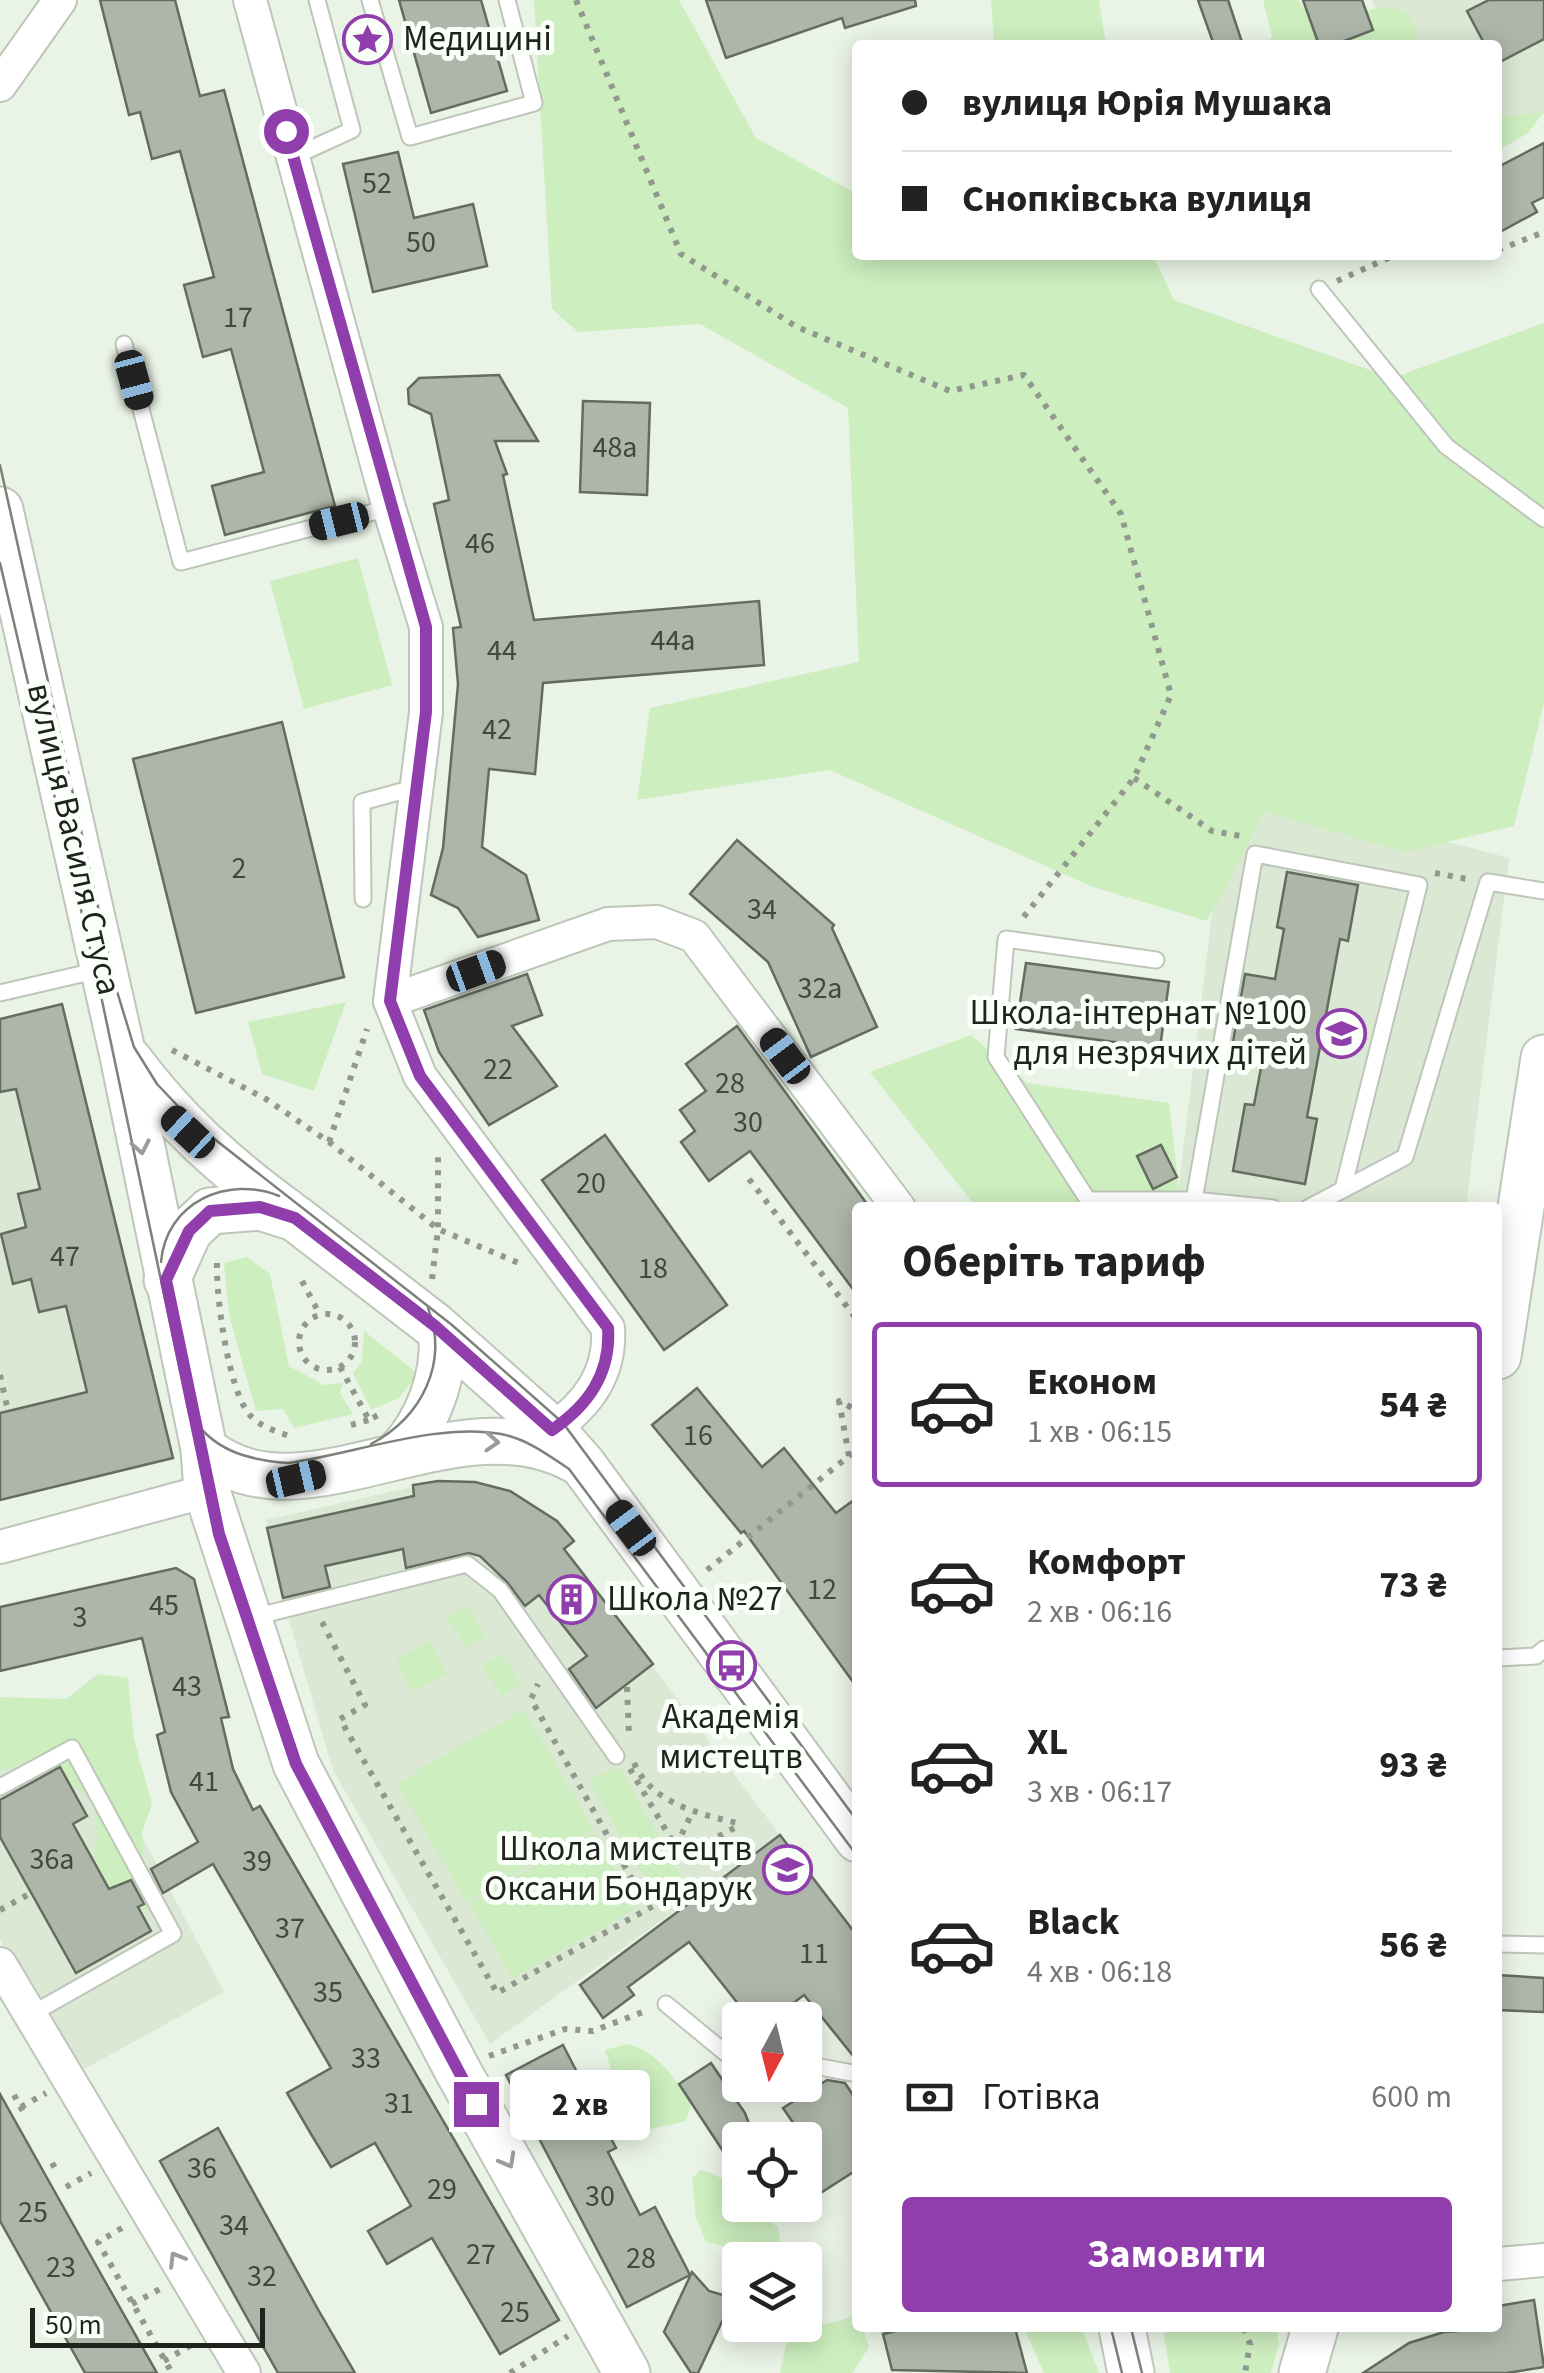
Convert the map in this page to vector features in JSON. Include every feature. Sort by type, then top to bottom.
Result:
[{"type":"main road","name":"вулиця Василя Стуса","points":[[0,510],[122,1051],[206,1470],[296,1764],[458,2071],[627,2373]]},
{"type":"main road","points":[[122,1051],[169,1114],[226,1169],[442,1333],[552,1430],[583,1465],[852,1832]]},
{"type":"main road","points":[[1502,1330],[1544,1058]]},
{"type":"main road","points":[[166,1280],[189,1231],[210,1211],[260,1207],[295,1218]]},
{"type":"main road","points":[[390,1434],[410,1440],[430,1404],[443,1352],[442,1333]]},
{"type":"main road","points":[[206,1470],[224,1466],[256,1476],[296,1479],[390,1434],[560,1451],[583,1465]]},
{"type":"main road","points":[[1123,2332],[1132,2373]]},
{"type":"main road","points":[[1302,2373],[1314,2332]]},
{"type":"street","points":[[0,85],[60,0]]},
{"type":"street","points":[[250,0],[389,508],[426,627],[426,712],[380,1010],[420,1076],[608,1328],[603,1376],[577,1411],[552,1430]]},
{"type":"street","points":[[380,1010],[608,924],[657,922],[694,936],[894,1202]]},
{"type":"street","points":[[0,1547],[206,1470]]},
{"type":"street","points":[[0,1964],[244,2373]]},
{"type":"street","points":[[1502,2264],[1541,2260]]},
{"type":"lane","points":[[293,157],[352,130],[317,0]]},
{"type":"lane","points":[[370,0],[410,138],[534,103],[506,0]]},
{"type":"lane","points":[[1319,289],[1446,446],[1544,519]]},
{"type":"lane","points":[[124,344],[181,562],[389,508]]},
{"type":"lane","points":[[364,899],[362,802],[416,787]]},
{"type":"lane","points":[[1194,1200],[1255,854],[1418,885],[1343,1189]]},
{"type":"lane","points":[[1319,1202],[1404,1157],[1488,882],[1544,891]]},
{"type":"lane","points":[[1156,960],[1006,940],[996,1056],[1088,1200],[1214,1202]]},
{"type":"lane","points":[[0,993],[103,969]]},
{"type":"lane","points":[[250,1618],[467,1564],[500,1590],[616,1756]]},
{"type":"lane","points":[[1502,1658],[1536,1656],[1544,1649]]},
{"type":"lane","points":[[0,1787],[72,1748],[174,1934],[30,2016]]},
{"type":"lane","points":[[1502,1944],[1544,1945]]},
{"type":"lane","points":[[666,2004],[722,2051]]},
{"type":"lane","points":[[822,2068],[852,2073]]},
{"type":"path","points":[[576,0],[681,254],[797,326],[950,391],[1024,375],[1121,514],[1171,695],[1134,778],[1006,940]]},
{"type":"path","points":[[1502,248],[1544,232]]},
{"type":"path","points":[[1319,289],[1384,260]]},
{"type":"path","points":[[328,1142],[380,1010]]},
{"type":"path","points":[[169,1049],[266,1099],[328,1142],[438,1229],[538,1271]]},
{"type":"path","points":[[749,1179],[852,1313]]},
{"type":"path","points":[[432,1280],[439,1182]]},
{"type":"path","points":[[217,1254],[216,1286],[238,1391],[250,1416],[292,1437]]},
{"type":"path","points":[[302,1281],[320,1315]]},
{"type":"path","points":[[320,1315],[338,1316],[352,1329],[355,1348],[340,1367],[320,1370],[300,1351],[300,1333],[320,1315]]},
{"type":"path","points":[[340,1367],[369,1420],[390,1434]]},
{"type":"path","points":[[0,1375],[8,1411]]},
{"type":"path","points":[[702,1574],[849,1456],[839,1401],[852,1408]]},
{"type":"path","points":[[336,1429],[369,1420]]},
{"type":"path","points":[[313,1602],[365,1706],[340,1720],[497,1993],[652,1906],[634,1883],[531,1699],[538,1683],[558,1674]]},
{"type":"path","points":[[616,1756],[625,1758],[681,1856],[741,1824],[693,1811],[659,1796],[641,1778],[630,1754],[628,1688]]},
{"type":"path","points":[[675,1846],[693,1811]]},
{"type":"path","points":[[0,1910],[31,1893]]},
{"type":"path","points":[[484,2058],[565,2029],[593,2031],[666,2004]]},
{"type":"path","points":[[14,2095],[26,2117]]},
{"type":"path","points":[[52,2163],[58,2172]]},
{"type":"path","points":[[98,2242],[172,2373]]},
{"type":"path","points":[[510,2373],[577,2330]]},
{"type":"path","points":[[1245,2373],[1250,2344],[1246,2332]]},
{"type":"shaded area","points":[[1372,0],[1544,0],[1544,113],[1502,135],[1502,40],[1389,40]]},
{"type":"shaded area","name":"Школа-інтернат №100 для незрячих дітей","points":[[1228,784],[1509,858],[1467,1202],[1177,1202]]},
{"type":"shaded area","points":[[62,1004],[173,1458],[0,1500],[0,1019]]},
{"type":"shaded area","points":[[438,1481],[475,1482],[510,1491],[557,1521],[574,1541],[565,1549],[780,1835],[490,2044],[333,1770],[286,1610],[266,1520]]},
{"type":"shaded area","points":[[75,1710],[224,1992],[79,2072],[0,1939],[0,1749]]},
{"type":"green space","points":[[534,0],[679,0],[756,138],[852,191],[852,260],[1155,260],[1174,300],[1392,378],[1544,323],[1544,703],[1514,826],[1405,852],[1265,812],[1207,921],[1093,887],[830,770],[637,800],[650,708],[859,662],[848,408],[700,324],[578,332],[552,309]]},
{"type":"green space","points":[[991,0],[1099,0],[1105,40],[994,40]]},
{"type":"green space","points":[[1263,0],[1298,0],[1307,12],[1330,25],[1379,7],[1405,11],[1418,34],[1414,40],[1270,40]]},
{"type":"green space","points":[[1544,112],[1528,133],[1502,149],[1502,117]]},
{"type":"green space","points":[[358,558],[392,685],[304,709],[270,581]]},
{"type":"green space","points":[[346,1002],[314,1091],[262,1074],[248,1022]]},
{"type":"green space","points":[[971,1035],[1027,1083],[1169,1103],[1180,1202],[972,1202],[870,1072]]},
{"type":"green space","points":[[247,1257],[270,1274],[289,1366],[324,1385],[343,1383],[340,1393],[353,1414],[294,1428],[283,1409],[256,1411],[229,1315],[224,1263]]},
{"type":"green space","points":[[364,1331],[418,1374],[399,1398],[371,1410],[353,1373],[362,1361]]},
{"type":"green space","points":[[465,1605],[486,1635],[467,1648],[447,1618]]},
{"type":"green space","points":[[429,1641],[447,1673],[414,1693],[396,1660]]},
{"type":"green space","points":[[501,1653],[521,1683],[502,1696],[482,1666]]},
{"type":"green space","points":[[98,1674],[128,1678],[134,1739],[152,1804],[142,1833],[147,1912],[110,1896],[91,1862],[98,1841],[94,1803],[39,1758],[0,1771],[0,1697],[66,1699]]},
{"type":"green space","points":[[524,1709],[593,1829],[466,1901],[397,1783]]},
{"type":"green space","points":[[619,1766],[683,1880],[657,1897],[589,1781]]},
{"type":"green space","points":[[594,1832],[637,1908],[513,1978],[469,1903]]},
{"type":"green space","points":[[627,2044],[656,2059],[679,2085],[692,2103],[686,2121],[641,2131],[626,2119],[605,2050]]},
{"type":"green space","points":[[700,2170],[722,2180],[722,2222],[769,2222],[778,2227],[780,2242],[722,2242],[722,2245],[706,2242],[696,2217],[692,2179]]},
{"type":"green space","points":[[852,2315],[852,2332],[864,2332],[869,2347],[852,2373],[780,2373],[787,2342],[822,2342],[822,2325]]},
{"type":"green space","points":[[1026,2332],[1084,2332],[1099,2373],[1044,2373]]},
{"type":"green space","points":[[1277,2332],[1279,2344],[1271,2373],[1170,2373],[1164,2335]]},
{"type":"building","points":[[100,0],[175,0],[200,96],[224,90],[335,506],[225,535],[212,486],[264,472],[231,349],[203,357],[184,285],[214,277],[180,151],[152,159],[140,112],[129,115]]},
{"type":"building","points":[[399,0],[481,0],[507,91],[431,113]]},
{"type":"building","points":[[706,0],[915,0],[916,6],[845,28],[842,18],[726,58]]},
{"type":"building","points":[[1198,0],[1228,0],[1241,40],[1212,40]]},
{"type":"building","points":[[1303,0],[1362,0],[1373,30],[1347,40],[1317,40]]},
{"type":"building","points":[[1489,0],[1544,0],[1544,39],[1502,61],[1502,40],[1482,40],[1467,11]]},
{"type":"building","points":[[1544,143],[1544,197],[1532,203],[1537,212],[1502,231],[1502,165]]},
{"type":"building","points":[[398,152],[414,218],[473,204],[487,266],[373,292],[343,164]]},
{"type":"building","points":[[499,375],[538,441],[495,441],[507,474],[503,475],[534,620],[759,601],[764,665],[543,683],[535,774],[489,769],[482,847],[526,875],[539,920],[478,937],[458,908],[431,895],[443,848],[458,684],[453,628],[461,627],[434,504],[449,500],[431,414],[409,404],[408,389],[419,378]]},
{"type":"building","points":[[583,401],[650,403],[647,495],[580,492]]},
{"type":"building","points":[[282,722],[344,977],[196,1013],[133,759]]},
{"type":"building","points":[[737,840],[834,925],[832,928],[877,1027],[811,1057],[768,962],[690,894]]},
{"type":"building","name":"Школа-інтернат №100 для незрячих дітей","points":[[1287,872],[1358,885],[1348,941],[1340,939],[1307,1117],[1317,1119],[1305,1184],[1233,1171],[1245,1104],[1254,1105],[1264,1052],[1232,1047],[1245,974],[1275,979],[1284,929],[1277,927]]},
{"type":"building","points":[[1026,963],[1169,982],[1160,1048],[1016,1029]]},
{"type":"building","points":[[527,974],[542,1015],[512,1026],[557,1086],[489,1125],[439,1052],[424,1010]]},
{"type":"building","points":[[62,1004],[173,1458],[0,1500],[0,1413],[87,1392],[66,1306],[39,1312],[31,1279],[13,1284],[1,1234],[26,1227],[18,1194],[40,1189],[16,1089],[0,1092],[0,1019]]},
{"type":"building","points":[[737,1026],[866,1202],[852,1202],[852,1288],[750,1151],[709,1181],[681,1142],[695,1131],[680,1110],[706,1091],[686,1064]]},
{"type":"building","points":[[605,1135],[727,1305],[664,1350],[542,1180]]},
{"type":"building","points":[[1161,1145],[1177,1177],[1153,1189],[1137,1156]]},
{"type":"building","points":[[697,1388],[762,1467],[784,1448],[836,1513],[852,1501],[852,1681],[744,1531],[741,1533],[652,1425]]},
{"type":"building","name":"Школа №27","points":[[475,1482],[510,1491],[557,1521],[574,1541],[564,1549],[653,1664],[596,1708],[569,1669],[587,1656],[539,1595],[525,1606],[480,1556],[469,1553],[406,1568],[403,1549],[325,1566],[330,1587],[283,1598],[267,1528],[414,1496],[413,1485]]},
{"type":"building","points":[[176,1568],[194,1579],[229,1717],[221,1718],[233,1769],[253,1810],[260,1806],[559,2320],[500,2354],[432,2238],[387,2264],[368,2231],[411,2206],[375,2143],[331,2167],[287,2093],[331,2068],[213,1864],[163,1893],[151,1869],[198,1842],[171,1792],[157,1735],[165,1732],[142,1638],[0,1671],[0,1607]]},
{"type":"building","points":[[60,1767],[87,1816],[73,1824],[109,1889],[131,1880],[144,1904],[138,1907],[151,1931],[76,1973],[0,1837],[0,1800]]},
{"type":"building","points":[[780,1835],[852,1929],[852,2055],[822,2017],[822,2002],[810,2002],[804,1995],[795,2002],[737,2002],[689,1942],[628,1987],[634,1995],[603,2018],[580,1985]]},
{"type":"building","points":[[1502,1975],[1544,1978],[1544,2012],[1502,2010]]},
{"type":"building","points":[[563,2045],[616,2148],[608,2152],[640,2215],[655,2207],[690,2275],[627,2307],[506,2075]]},
{"type":"building","points":[[711,2063],[722,2079],[722,2102],[738,2102],[748,2122],[722,2122],[722,2150],[679,2084]]},
{"type":"building","points":[[827,2080],[845,2083],[852,2094],[852,2173],[822,2192],[822,2122],[793,2122],[783,2108],[792,2102],[822,2102],[822,2083]]},
{"type":"building","points":[[0,2094],[157,2373],[85,2373],[0,2221]]},
{"type":"building","points":[[218,2128],[355,2373],[278,2373],[251,2325],[160,2161]]},
{"type":"building","points":[[692,2272],[709,2291],[722,2295],[722,2322],[698,2373],[691,2373],[664,2332]]},
{"type":"building","points":[[1534,2300],[1544,2367],[1507,2373],[1363,2373],[1409,2343],[1444,2332],[1502,2332],[1502,2305]]},
{"type":"building","points":[[1016,2332],[1027,2373],[892,2370],[883,2334]]},
{"type":"tram line","points":[[0,465],[116,988],[134,1047],[157,1084],[194,1123],[452,1325],[563,1423],[852,1814]]},
{"type":"tram line","points":[[0,563],[100,991],[189,1413],[219,1444],[244,1456],[273,1462],[288,1463],[423,1436],[476,1431],[511,1436],[553,1458],[569,1469],[852,1849]]},
{"type":"tram line","points":[[161,1262],[174,1223],[203,1199],[240,1189],[279,1196]]},
{"type":"tram line","points":[[371,1444],[404,1419],[426,1386],[435,1349],[428,1308]]},
{"type":"tram line","points":[[1112,2332],[1122,2373]]},
{"type":"tram line","points":[[1132,2332],[1142,2373]]},
{"type":"place","name":"Медицині","points":[[368,39]]},
{"type":"place","name":"Школа-інтернат №100 для незрячих дітей","points":[[1342,1033]]},
{"type":"place","name":"Школа №27","points":[[572,1599]]},
{"type":"place","name":"Академія мистецтв","points":[[731,1665]]},
{"type":"place","name":"Школа мистецтв Оксани Бондарук","points":[[787,1869]]},
{"type":"route","points":[[286,131],[389,508],[426,627],[426,712],[390,1001],[420,1076],[608,1328],[609,1348],[603,1376],[577,1411],[552,1430],[435,1326],[295,1218],[260,1207],[210,1211],[189,1231],[166,1280],[204,1450],[213,1512],[296,1764],[476,2104]]}]
